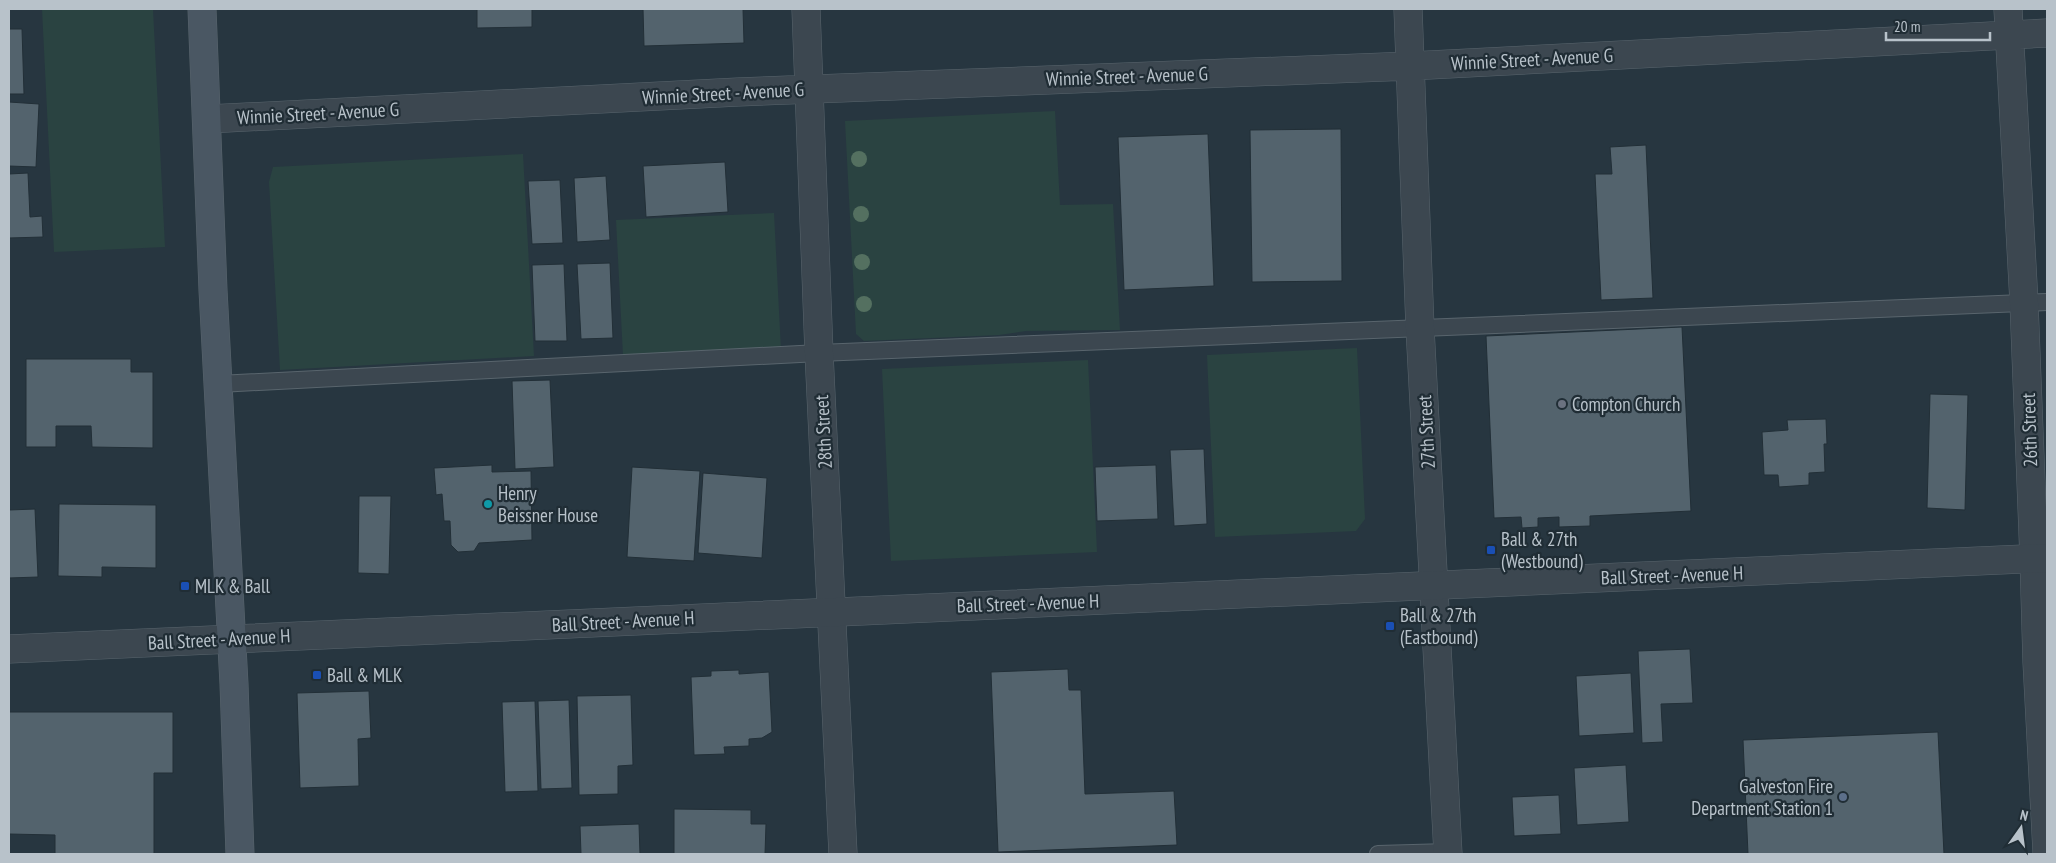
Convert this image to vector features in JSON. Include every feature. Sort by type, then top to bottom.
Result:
[{"type":"main road","points":[[202,9],[208,119],[213,290],[240,854]]},
{"type":"street","name":"28th Street","points":[[806,9],[819,353],[843,854]]},
{"type":"street","name":"27th Street","points":[[1408,9],[1420,328],[1448,853]]},
{"type":"street","name":"Winnie Street - Avenue G","points":[[208,119],[809,89],[1410,66],[2008,22],[2047,33]]},
{"type":"street","name":"26th Street","points":[[2008,22],[2035,302],[2041,559],[2037,662],[2047,852]]},
{"type":"street","name":"Ball Street - Avenue H","points":[[9,649],[2041,559]]},
{"type":"lane","points":[[219,384],[819,353],[2035,302]]},
{"type":"lane","points":[[1378,854],[1448,853]]},
{"type":"green space","points":[[42,9],[153,9],[165,247],[54,252]]},
{"type":"green space","points":[[1055,111],[1060,205],[1113,204],[1120,330],[1026,331],[999,335],[864,341],[856,334],[845,121]]},
{"type":"green space","points":[[523,154],[534,356],[280,370],[269,182],[273,167]]},
{"type":"green space","points":[[774,213],[781,350],[623,356],[616,220]]},
{"type":"green space","points":[[1357,348],[1365,519],[1356,531],[1215,537],[1207,355]]},
{"type":"green space","points":[[1088,360],[1097,552],[891,561],[882,369]]},
{"type":"building","points":[[477,9],[532,9],[532,27],[477,28]]},
{"type":"building","points":[[643,9],[743,9],[744,43],[644,46]]},
{"type":"building","points":[[9,29],[22,29],[24,94],[9,94]]},
{"type":"building","points":[[9,102],[39,104],[36,167],[9,166]]},
{"type":"building","points":[[1341,129],[1342,281],[1252,282],[1250,130]]},
{"type":"building","points":[[1208,134],[1214,286],[1124,290],[1118,137]]},
{"type":"building","points":[[1646,145],[1653,298],[1601,300],[1595,174],[1612,174],[1610,147]]},
{"type":"building","points":[[725,162],[728,212],[646,217],[643,166]]},
{"type":"building","points":[[28,173],[30,217],[42,216],[43,237],[9,238],[9,174]]},
{"type":"building","points":[[606,176],[610,240],[577,242],[574,178]]},
{"type":"building","points":[[560,180],[563,243],[532,244],[528,181]]},
{"type":"building","points":[[610,263],[613,338],[581,339],[577,264]]},
{"type":"building","points":[[564,264],[567,341],[535,341],[532,265]]},
{"type":"building","points":[[1682,327],[1691,511],[1590,516],[1590,526],[1559,527],[1559,517],[1538,518],[1538,527],[1522,528],[1521,517],[1494,518],[1486,336]]},
{"type":"building","points":[[26,359],[131,359],[131,372],[153,372],[153,448],[92,447],[91,426],[56,426],[56,447],[26,447]]},
{"type":"building","points":[[550,380],[554,467],[515,469],[512,381]]},
{"type":"building","points":[[1930,394],[1968,395],[1965,510],[1927,508]]},
{"type":"building","points":[[1826,419],[1827,444],[1824,444],[1825,472],[1809,473],[1809,485],[1779,487],[1778,475],[1764,475],[1762,432],[1788,430],[1787,420]]},
{"type":"building","points":[[1204,449],[1207,524],[1174,526],[1170,450]]},
{"type":"building","name":"Henry Beissner House","points":[[492,465],[492,472],[531,471],[532,540],[479,543],[474,551],[458,552],[451,545],[450,521],[444,521],[442,494],[436,495],[434,468]]},
{"type":"building","points":[[1156,465],[1158,519],[1097,521],[1095,467]]},
{"type":"building","points":[[632,467],[700,471],[694,561],[627,557]]},
{"type":"building","points":[[703,473],[767,478],[762,558],[698,553]]},
{"type":"building","points":[[359,496],[391,496],[389,574],[358,573]]},
{"type":"building","points":[[59,504],[156,505],[156,568],[102,567],[102,577],[58,576]]},
{"type":"building","points":[[35,509],[38,577],[9,578],[9,510]]},
{"type":"building","points":[[1690,649],[1693,703],[1661,704],[1663,742],[1642,743],[1638,651]]},
{"type":"building","points":[[1068,669],[1069,690],[1081,690],[1085,794],[1174,791],[1177,845],[998,852],[991,672]]},
{"type":"building","points":[[739,670],[739,674],[769,672],[772,732],[762,738],[749,739],[749,746],[724,747],[725,754],[694,755],[691,677],[711,676],[711,671]]},
{"type":"building","points":[[1631,673],[1634,733],[1579,736],[1576,676]]},
{"type":"building","points":[[369,691],[371,738],[358,739],[359,786],[300,788],[297,693]]},
{"type":"building","points":[[631,695],[633,765],[618,766],[618,794],[579,795],[577,696]]},
{"type":"building","points":[[569,700],[572,788],[541,789],[538,701]]},
{"type":"building","points":[[535,701],[538,791],[505,792],[502,702]]},
{"type":"building","points":[[9,712],[173,712],[173,773],[154,773],[154,854],[55,854],[55,835],[9,834]]},
{"type":"building","name":"Galveston Fire Department Station 1","points":[[1938,732],[1944,854],[1748,854],[1743,740]]},
{"type":"building","points":[[1626,765],[1629,822],[1577,825],[1574,768]]},
{"type":"building","points":[[1559,795],[1561,834],[1514,836],[1512,797]]},
{"type":"building","points":[[674,809],[751,810],[751,824],[766,824],[765,854],[674,854]]},
{"type":"building","points":[[639,824],[640,854],[581,854],[580,826]]},
{"type":"place","name":"Compton Church","points":[[1562,404]]},
{"type":"place","name":"Henry Beissner House","points":[[488,504]]},
{"type":"place","name":"Ball & 27th (Westbound)","points":[[1491,550]]},
{"type":"place","name":"MLK & Ball","points":[[185,586]]},
{"type":"place","name":"Ball & 27th (Eastbound)","points":[[1390,626]]},
{"type":"place","name":"Ball & MLK","points":[[317,675]]},
{"type":"place","name":"Galveston Fire Department Station 1","points":[[1843,797]]}]
